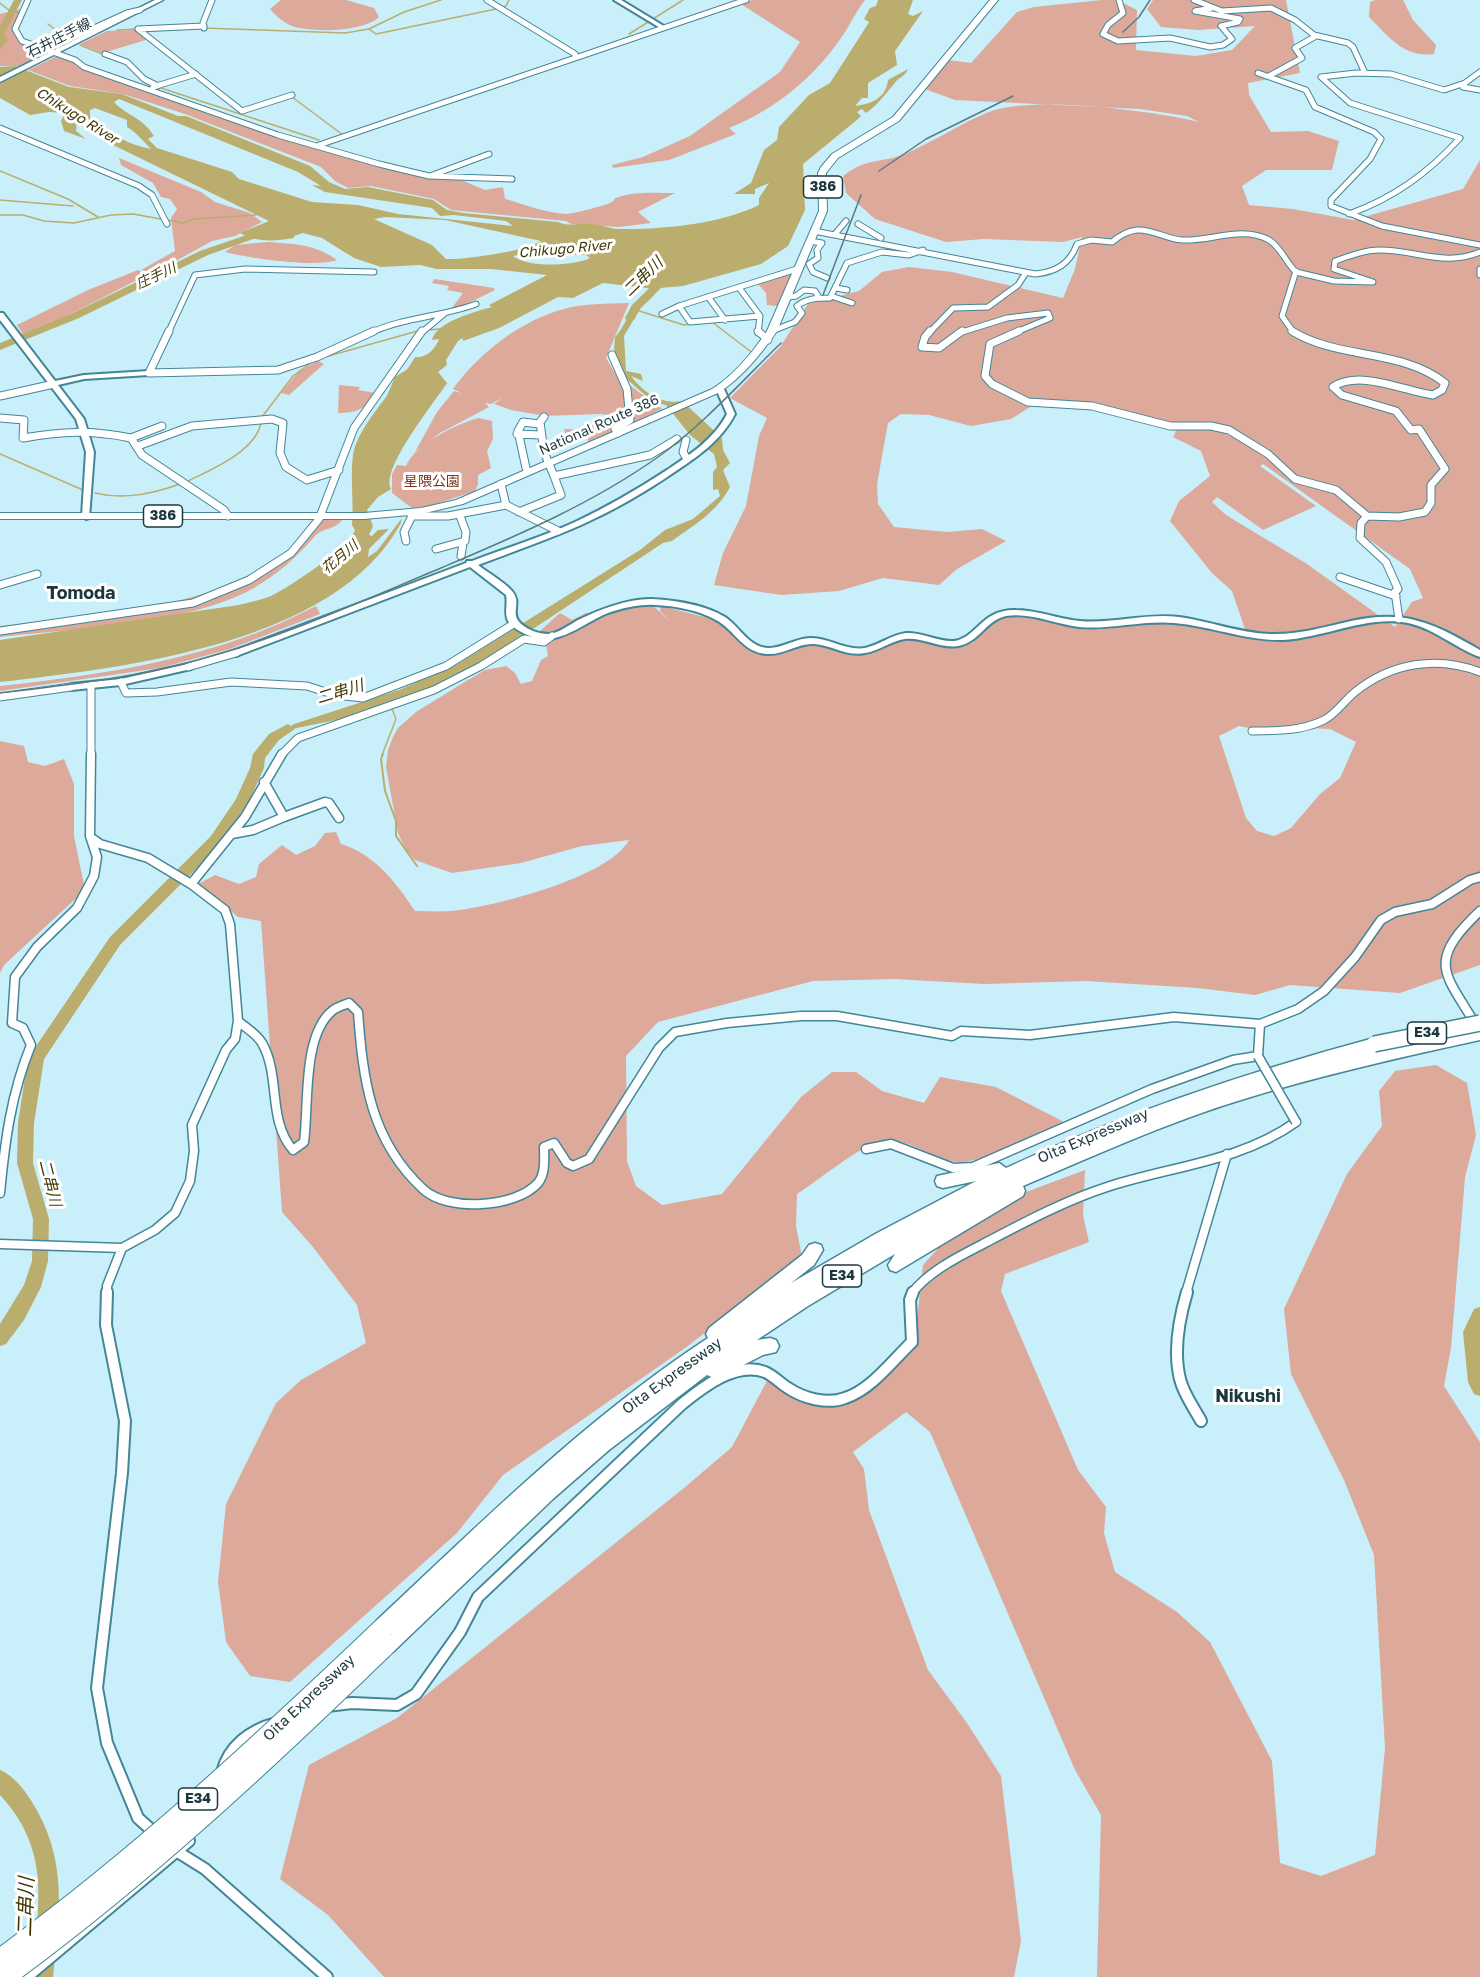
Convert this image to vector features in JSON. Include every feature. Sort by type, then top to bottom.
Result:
[{"type":"highway","name":"National Route 386","points":[[0,516],[411,514],[459,502],[720,389],[770,335],[788,297],[823,211],[822,173],[825,167],[835,156],[896,118],[994,0]]},
{"type":"highway","name":"Oita Expressway","points":[[5,1977],[116,1892],[190,1829],[539,1481],[642,1396],[774,1304],[874,1242],[996,1178],[1091,1141],[1377,1048],[1480,1023]]},
{"type":"highway","name":"Oita Expressway","points":[[1377,1048],[1480,1033]]},
{"type":"highway","name":"Oita Expressway","points":[[0,1959],[135,1855],[601,1446],[720,1358],[819,1289],[940,1219],[1091,1141]]},
{"type":"highway","points":[[943,1181],[998,1170],[1091,1141]]},
{"type":"highway","points":[[896,1265],[901,1258],[1091,1141]]},
{"type":"highway","points":[[642,1396],[808,1260],[815,1250]]},
{"type":"highway","points":[[601,1446],[724,1366],[761,1347],[770,1346]]},
{"type":"main road","name":"石井庄手線","points":[[0,80],[160,0]]},
{"type":"street","points":[[28,0],[17,21],[15,29],[17,36],[26,44],[54,51],[75,60],[84,67],[278,135],[429,176],[512,179]]},
{"type":"street","points":[[212,0],[204,27],[138,29],[242,111],[292,95]]},
{"type":"street","points":[[487,0],[575,54]]},
{"type":"street","points":[[617,0],[664,28]]},
{"type":"street","points":[[319,145],[746,0]]},
{"type":"street","points":[[1119,0],[1124,13],[1108,25],[1103,34],[1108,38],[1126,42],[1163,37],[1204,46],[1223,46],[1232,37],[1221,26],[1238,22],[1240,19],[1200,14],[1195,10],[1212,8]]},
{"type":"street","points":[[1194,0],[1212,8],[1231,11],[1271,8],[1295,20],[1316,36],[1348,43],[1353,47],[1365,73]]},
{"type":"street","points":[[1269,76],[1302,58],[1295,48],[1316,36]]},
{"type":"street","points":[[105,54],[127,62],[144,79],[157,86]]},
{"type":"street","points":[[1350,214],[1400,192],[1416,182],[1460,138],[1350,103],[1321,77],[1365,73],[1400,76],[1438,90],[1451,91],[1463,87],[1480,72]]},
{"type":"street","points":[[1258,73],[1306,90],[1315,107],[1374,132],[1381,139],[1370,159],[1331,200],[1331,206],[1350,214],[1432,238],[1480,245]]},
{"type":"street","points":[[140,87],[157,86],[196,74]]},
{"type":"street","points":[[1463,87],[1480,90]]},
{"type":"street","points":[[0,128],[139,186],[152,195],[167,222]]},
{"type":"street","points":[[429,176],[489,154]]},
{"type":"street","points":[[835,234],[846,221]]},
{"type":"street","points":[[858,224],[880,238],[916,245],[921,249]]},
{"type":"street","points":[[814,231],[975,260],[1025,274],[1047,273],[1064,265],[1074,253],[1077,244],[1091,240],[1112,242],[1119,235],[1143,230],[1181,240],[1241,234],[1258,237],[1276,246],[1296,272],[1326,280],[1371,283],[1373,282],[1334,268],[1335,261],[1377,250],[1438,260],[1468,258],[1480,252]]},
{"type":"street","points":[[810,241],[822,243],[817,250],[818,258],[809,264],[813,272],[827,278]]},
{"type":"street","points":[[831,296],[847,269],[848,263],[882,252],[909,255],[921,249]]},
{"type":"street","points":[[662,314],[679,306],[740,289],[800,268]]},
{"type":"street","points":[[149,373],[195,275],[240,269],[374,272]]},
{"type":"street","points":[[1480,269],[1480,275]]},
{"type":"street","points":[[1025,274],[1018,285],[988,307],[953,308],[925,337],[922,346],[939,348],[959,333],[975,326],[1035,312],[1048,313],[1050,318],[1045,322],[1002,337],[990,344],[985,376],[992,384],[1028,402],[1092,406],[1170,426],[1211,426],[1229,430],[1268,454],[1295,478],[1336,490],[1367,516],[1399,517],[1425,512],[1431,503],[1431,485],[1445,469],[1431,451],[1419,429],[1411,430],[1396,411],[1342,395],[1334,390],[1334,384],[1347,381],[1378,383],[1433,395],[1442,390],[1444,383],[1434,373],[1417,366],[1317,343],[1290,330],[1282,316],[1296,272]]},
{"type":"street","points":[[836,288],[847,290]]},
{"type":"street","points":[[740,289],[760,316],[758,333],[770,335],[795,322],[802,315],[797,306],[818,297],[831,296],[852,303]]},
{"type":"street","points":[[788,297],[796,296],[804,290],[815,291],[818,297]]},
{"type":"street","points":[[709,298],[725,320]]},
{"type":"street","points":[[0,397],[84,377],[278,370],[317,357],[392,323],[445,313],[476,304]]},
{"type":"street","points":[[679,306],[690,322],[760,316]]},
{"type":"street","points":[[0,631],[196,603],[249,580],[270,567],[302,542],[323,516],[354,428],[369,410],[385,381],[425,328],[445,313]]},
{"type":"street","points":[[0,315],[80,419],[85,431],[90,468],[86,516]]},
{"type":"street","points":[[612,355],[619,375],[627,388],[630,420],[615,429],[618,433]]},
{"type":"street","points":[[0,697],[121,682],[237,653],[558,531],[621,503],[697,452],[725,428],[731,414],[720,389]]},
{"type":"street","points":[[539,424],[544,417]]},
{"type":"street","points":[[0,418],[24,420],[23,438],[85,431],[104,432],[131,438],[162,426]]},
{"type":"street","points":[[138,446],[192,426],[261,419],[283,423],[280,453],[286,467],[298,472],[307,480],[339,470]]},
{"type":"street","points":[[526,468],[517,434],[520,422],[539,424]]},
{"type":"street","points":[[519,512],[561,495],[548,464],[540,435],[542,426],[539,424]]},
{"type":"street","points":[[517,434],[540,435]]},
{"type":"street","points":[[131,438],[142,455],[224,510],[228,516]]},
{"type":"street","points":[[554,476],[650,455],[668,442],[677,439]]},
{"type":"street","points":[[686,440],[682,452],[687,459]]},
{"type":"street","points":[[501,484],[506,505]]},
{"type":"street","points":[[406,541],[404,532],[411,514],[429,518],[460,516],[506,505],[558,531]]},
{"type":"street","points":[[460,516],[466,532],[461,556]]},
{"type":"street","points":[[1367,516],[1361,523],[1360,538],[1386,562],[1398,589],[1396,596],[1399,619]]},
{"type":"street","points":[[436,549],[463,543]]},
{"type":"street","points":[[470,564],[510,594],[511,614],[515,623],[533,634],[552,636]]},
{"type":"street","points":[[0,585],[37,574]]},
{"type":"street","points":[[1340,577],[1396,596]]},
{"type":"street","points":[[191,884],[232,834],[280,756],[298,738],[434,690],[481,666],[524,639],[544,642],[605,611],[640,602],[703,612],[722,619],[746,642],[764,651],[809,641],[841,650],[866,651],[899,637],[911,635],[933,642],[957,644],[967,640],[992,617],[1010,613],[1081,624],[1186,621],[1269,637],[1299,637],[1372,620],[1399,619],[1442,633],[1480,654]]},
{"type":"street","points":[[121,682],[126,693],[157,692],[231,682],[307,686],[335,695],[363,698],[446,666],[515,623]]},
{"type":"street","points":[[1252,731],[1288,732],[1327,719],[1343,702],[1372,680],[1388,671],[1414,664],[1452,660],[1480,672]]},
{"type":"street","points":[[0,1245],[122,1248],[155,1230],[175,1213],[190,1181],[194,1152],[192,1125],[226,1050],[235,1040],[238,1021],[230,924],[225,910],[191,884],[148,858],[100,844],[90,836],[91,686]]},
{"type":"street","points":[[363,698],[370,713]]},
{"type":"street","points":[[264,782],[269,792],[280,804],[284,817]]},
{"type":"street","points":[[232,834],[253,830],[325,802],[328,802],[339,818]]},
{"type":"street","points":[[0,1193],[7,1120],[18,1076],[31,1045],[23,1028],[12,1023],[14,980],[21,968],[62,925],[88,893],[97,870],[93,839]]},
{"type":"street","points":[[238,1021],[262,1043],[283,1129],[289,1146],[293,1150],[304,1142],[309,1120],[309,1068],[321,1023],[327,1013],[336,1007],[349,1003],[353,1005],[358,1012],[365,1088],[383,1130],[424,1191],[434,1198],[450,1203],[486,1203],[528,1194],[543,1175],[544,1147],[550,1143],[554,1143],[567,1163],[573,1166],[584,1163],[659,1048],[675,1032],[727,1023],[801,1016],[868,1019],[952,1036],[962,1031],[1030,1035],[1174,1017],[1260,1024],[1298,1009],[1324,991],[1355,957],[1382,920],[1395,912],[1432,904],[1470,880],[1480,877]]},
{"type":"street","points":[[1480,911],[1462,926],[1448,945],[1442,967],[1452,989],[1480,1033]]},
{"type":"street","points":[[27,1977],[177,1852],[216,1814],[223,1795],[223,1763],[243,1740],[263,1726],[293,1721],[322,1706],[352,1703],[397,1705],[416,1694],[460,1632],[478,1597],[675,1411],[722,1376],[751,1370],[775,1375],[789,1389],[814,1399],[836,1400],[850,1396],[912,1342],[910,1296],[918,1284],[934,1272],[987,1242],[1104,1188],[1227,1154],[1269,1138],[1296,1122],[1258,1056],[1260,1024]]},
{"type":"street","points":[[866,1149],[891,1143],[953,1168],[973,1167],[1152,1089],[1233,1060],[1258,1056]]},
{"type":"street","points":[[1201,1421],[1180,1381],[1177,1359],[1179,1320],[1227,1154]]},
{"type":"street","points":[[122,1248],[107,1286],[106,1325],[125,1421],[97,1688],[107,1743],[138,1818],[177,1852],[206,1869],[327,1977]]},
{"type":"green space","points":[[281,0],[346,0],[374,8],[379,17],[361,26],[337,30],[312,30],[292,26],[277,16],[270,9]]},
{"type":"green space","points":[[752,0],[865,0],[834,48],[809,76],[779,101],[729,128],[736,134],[669,160],[613,168],[612,165],[643,157],[690,136],[780,72],[800,42],[741,4]]},
{"type":"green space","points":[[1117,0],[1137,10],[1136,50],[1196,56],[1232,50],[1255,26],[1198,30],[1161,27],[1147,9],[1153,0],[1286,0],[1300,73],[1248,83],[1249,95],[1271,132],[1308,131],[1339,141],[1332,170],[1266,170],[1242,186],[1249,205],[1293,209],[1353,220],[1463,189],[1480,160],[1480,965],[1400,993],[1290,985],[1255,995],[1198,988],[1086,981],[984,984],[894,979],[813,981],[658,1022],[626,1056],[627,1161],[636,1186],[662,1205],[722,1194],[801,1097],[832,1072],[856,1072],[882,1091],[924,1103],[940,1077],[996,1087],[1064,1122],[1000,1151],[962,1162],[942,1158],[910,1145],[889,1140],[870,1145],[849,1157],[797,1194],[796,1226],[802,1257],[688,1346],[503,1475],[457,1533],[290,1682],[250,1676],[226,1642],[218,1582],[226,1504],[276,1403],[301,1380],[366,1343],[357,1305],[313,1247],[282,1212],[261,921],[238,917],[198,884],[215,875],[239,884],[256,877],[259,864],[282,845],[296,855],[315,846],[325,833],[336,832],[341,844],[364,854],[383,870],[415,911],[452,911],[521,897],[549,888],[575,878],[618,854],[629,840],[582,846],[521,863],[452,873],[415,860],[406,850],[398,833],[386,767],[388,750],[393,737],[398,728],[416,712],[485,670],[506,666],[515,673],[521,684],[532,681],[541,660],[548,656],[546,644],[571,630],[623,608],[651,604],[672,623],[660,611],[661,606],[720,621],[754,652],[773,653],[800,645],[819,645],[851,654],[868,654],[899,640],[916,638],[950,646],[972,643],[988,622],[1009,615],[1080,626],[1165,622],[1247,635],[1232,591],[1212,573],[1170,521],[1179,501],[1210,476],[1201,451],[1173,437],[1178,427],[1192,427],[1224,433],[1266,454],[1269,449],[1219,425],[1171,422],[1076,402],[1041,400],[1011,419],[971,426],[929,415],[901,414],[888,423],[877,484],[878,504],[894,527],[947,532],[982,529],[1006,541],[957,569],[939,585],[883,578],[839,591],[781,595],[714,585],[723,553],[746,506],[759,436],[767,418],[730,398],[780,347],[808,304],[859,291],[882,272],[909,267],[952,272],[1063,298],[1075,269],[1082,237],[1063,242],[984,239],[946,242],[875,219],[846,193],[843,176],[868,163],[907,153],[989,112],[1008,107],[1054,105],[955,100],[925,89],[948,60],[971,63],[1017,12],[1034,7]],"holes":[[[1097,107],[1140,109],[1187,116],[1199,122],[1153,113]],[[1263,464],[1410,569],[1423,598],[1412,602],[1395,627],[1307,564],[1226,515],[1212,502],[1217,497],[1263,530],[1316,506],[1260,466]],[[1239,726],[1263,731],[1286,727],[1330,729],[1356,742],[1340,778],[1320,794],[1291,828],[1274,836],[1257,831],[1246,818],[1219,736]]]},
{"type":"green space","points":[[1403,0],[1413,20],[1436,45],[1434,54],[1414,53],[1390,39],[1369,17],[1370,2]]},
{"type":"green space","points":[[20,9],[15,28],[17,39],[47,53],[20,66],[0,66],[0,14]]},
{"type":"green space","points":[[136,30],[149,39],[103,53],[80,44],[107,31]]},
{"type":"green space","points":[[57,56],[365,162],[429,178],[461,180],[485,190],[503,187],[505,199],[544,211],[568,214],[604,205],[626,195],[675,193],[638,212],[651,223],[619,227],[571,224],[566,221],[451,210],[434,199],[371,186],[348,188],[335,181],[321,167],[185,114],[123,94],[70,86],[28,70]]},
{"type":"green space","points":[[119,158],[201,192],[215,202],[250,213],[262,222],[235,236],[212,241],[154,273],[141,270],[175,251],[171,218],[177,209],[170,199],[161,197],[153,183],[121,165]]},
{"type":"green space","points":[[268,242],[312,248],[337,260],[299,263],[225,252],[235,245]]},
{"type":"green space","points":[[138,270],[147,275],[63,318],[23,334],[17,325],[88,290]]},
{"type":"green space","points":[[789,273],[792,274],[779,306],[767,305],[766,293],[758,284]]},
{"type":"green space","points":[[434,279],[495,290],[454,310],[452,308],[463,293],[447,290],[449,286],[432,283]]},
{"type":"green space","points":[[629,303],[606,358],[625,390],[627,417],[600,414],[545,416],[511,410],[494,404],[502,398],[491,404],[485,403],[489,407],[440,433],[415,452],[437,412],[454,391],[462,393],[453,389],[463,376],[502,340],[532,321],[564,309]]},
{"type":"green space","points":[[318,361],[324,364],[289,395],[281,393],[299,371]]},
{"type":"green space","points":[[628,384],[662,409],[632,423]]},
{"type":"green space","points":[[339,385],[360,387],[358,390],[375,393],[360,409],[338,413]]},
{"type":"green space","points":[[604,417],[626,419],[613,432],[589,442],[587,437],[567,439],[564,429],[587,430],[588,425],[604,426]]},
{"type":"green space","name":"星隈公園","points":[[479,418],[492,421],[493,439],[487,451],[491,468],[478,475],[475,491],[430,506],[412,508],[392,493],[392,474],[397,465],[406,466],[418,450],[428,442],[449,430]]},
{"type":"green space","points":[[312,520],[342,520],[336,526],[318,533],[294,558],[270,578],[226,601],[196,610],[130,623],[0,637],[0,626],[155,606],[234,584],[267,567],[293,546]]},
{"type":"green space","points":[[316,606],[320,614],[230,649],[160,668],[0,691],[0,686],[82,676],[202,651],[279,624]]},
{"type":"green space","points":[[560,613],[572,620],[586,613],[590,616],[558,631],[541,634],[540,631]]},
{"type":"green space","points":[[0,741],[24,746],[28,762],[45,766],[64,759],[74,784],[74,836],[85,890],[4,965],[0,973]]},
{"type":"green space","points":[[1436,1065],[1467,1083],[1476,1135],[1465,1177],[1451,1348],[1444,1386],[1480,1442],[1480,1977],[1097,1977],[1101,1815],[1075,1770],[930,1432],[906,1412],[853,1452],[864,1469],[869,1510],[928,1670],[967,1723],[1001,1776],[1021,1941],[1014,1977],[384,1977],[328,1915],[280,1879],[309,1765],[397,1718],[684,1488],[732,1447],[768,1379],[797,1401],[845,1404],[914,1347],[923,1265],[942,1244],[1010,1198],[1085,1170],[1083,1215],[1089,1242],[1005,1274],[1001,1291],[1078,1470],[1106,1507],[1104,1533],[1115,1572],[1177,1612],[1210,1642],[1272,1761],[1280,1863],[1321,1876],[1375,1855],[1385,1748],[1374,1555],[1344,1480],[1291,1374],[1284,1309],[1347,1174],[1382,1126],[1379,1091],[1395,1071]]},
{"type":"water","name":"Chikugo River","points":[[878,0],[913,0],[908,14],[913,16],[923,11],[895,51],[897,65],[868,83],[868,98],[862,98],[855,106],[866,104],[881,96],[888,80],[908,69],[905,74],[874,106],[866,113],[862,109],[857,112],[861,116],[858,119],[803,164],[805,210],[788,246],[761,264],[683,286],[659,288],[656,292],[655,289],[603,283],[573,298],[558,297],[499,328],[458,341],[446,360],[447,365],[438,372],[447,383],[410,436],[393,467],[390,479],[391,489],[378,497],[367,510],[373,526],[369,535],[372,536],[378,530],[389,529],[369,549],[368,557],[377,551],[402,518],[401,523],[370,564],[328,597],[278,623],[222,643],[105,668],[0,682],[0,640],[239,605],[271,596],[318,566],[342,546],[355,530],[352,525],[352,472],[356,444],[370,418],[415,357],[427,355],[436,346],[439,339],[432,340],[435,334],[448,323],[492,307],[489,305],[547,275],[491,269],[437,269],[420,265],[381,267],[354,258],[322,238],[303,233],[294,238],[273,240],[260,240],[246,236],[240,233],[269,221],[113,145],[77,119],[76,131],[86,139],[64,131],[61,121],[65,113],[49,112],[30,115],[0,98],[0,67],[15,66],[69,87],[122,94],[178,116],[186,116],[310,166],[329,182],[345,189],[368,187],[433,200],[447,210],[463,213],[566,224],[593,224],[617,229],[652,228],[709,221],[744,212],[759,205],[759,198],[769,183],[755,189],[755,194],[734,194],[751,183],[764,150],[777,140],[779,127],[809,95],[830,83],[869,22],[864,19],[870,8],[876,6]],"holes":[[[119,99],[298,172],[321,186],[312,185],[325,192],[432,208],[440,216],[454,215],[506,221],[513,226],[398,214],[358,205],[312,202],[239,179],[232,172],[157,148],[148,139],[154,136],[149,129],[114,102]],[[95,108],[127,120],[127,127],[151,149],[126,141],[111,133],[90,118],[90,110]],[[385,217],[445,220],[541,241],[534,245],[495,254],[446,259],[432,245],[374,219]],[[533,252],[586,255],[590,258],[583,261],[551,264],[529,262],[513,256]]]},
{"type":"water","points":[[648,291],[642,297],[640,306],[656,292],[631,314],[634,319],[624,336],[626,371],[641,374],[643,381],[631,376],[653,396],[667,401],[682,401],[722,438],[723,450],[730,463],[723,470],[730,487],[719,504],[672,541],[663,543],[483,662],[426,691],[350,717],[292,729],[273,742],[270,740],[294,724],[399,690],[456,665],[640,550],[665,530],[693,519],[720,496],[718,489],[713,490],[713,472],[717,467],[714,454],[690,435],[666,405],[653,402],[622,375],[614,350],[615,337],[639,299]]},
{"type":"waterway","points":[[0,46],[4,40],[0,34],[18,0]]},
{"type":"waterway","points":[[369,29],[404,12],[441,0]]},
{"type":"waterway","points":[[369,29],[376,34],[381,33],[496,9],[506,6],[509,0]]},
{"type":"waterway","points":[[629,34],[683,0]]},
{"type":"waterway","points":[[0,3],[10,11],[19,13]]},
{"type":"waterway","points":[[48,24],[55,29]]},
{"type":"waterway","points":[[204,28],[345,33],[369,29]]},
{"type":"waterway","points":[[55,29],[78,32]]},
{"type":"waterway","points":[[55,29],[66,38]]},
{"type":"waterway","points":[[117,30],[136,29]]},
{"type":"waterway","points":[[80,45],[105,55]]},
{"type":"waterway","points":[[158,87],[319,140]]},
{"type":"waterway","points":[[292,97],[343,135]]},
{"type":"waterway","points":[[0,171],[68,199],[98,217]]},
{"type":"waterway","points":[[0,200],[73,206]]},
{"type":"waterway","points":[[0,215],[23,215],[44,221],[74,223],[111,215],[133,214],[183,223],[194,219],[256,215]]},
{"type":"waterway","name":"庄手川","points":[[0,347],[75,316],[204,253],[267,231]]},
{"type":"waterway","name":"二串川","points":[[630,318],[636,307],[668,276]]},
{"type":"waterway","points":[[636,310],[684,325],[691,324]]},
{"type":"waterway","points":[[712,322],[750,351]]},
{"type":"waterway","points":[[428,330],[440,329]]},
{"type":"waterway","points":[[325,357],[421,330]]},
{"type":"waterway","points":[[262,417],[293,376],[312,362]]},
{"type":"waterway","name":"花月川","points":[[390,403],[399,379],[424,362]]},
{"type":"waterway","points":[[186,482],[219,466],[241,451],[250,443],[261,423]]},
{"type":"waterway","points":[[0,454],[83,490]]},
{"type":"waterway","points":[[95,493],[117,496],[138,495],[180,484]]},
{"type":"waterway","points":[[382,755],[396,719],[392,709]]},
{"type":"waterway","name":"二串川","points":[[0,1338],[18,1314],[32,1287],[40,1261],[41,1219],[25,1163],[26,1123],[36,1058],[115,941],[216,840],[242,801],[257,768],[258,757],[274,737],[288,729]]},
{"type":"waterway","points":[[383,754],[381,759],[385,791],[396,821],[396,836],[417,866]]},
{"type":"waterway","points":[[1480,1315],[1472,1332],[1477,1382],[1480,1388]]},
{"type":"waterway","name":"二串川","points":[[0,1780],[21,1802],[35,1825],[44,1848],[49,1896],[42,1977]]},
{"type":"railway","points":[[1123,32],[1139,17],[1150,0]]},
{"type":"railway","points":[[879,171],[926,139],[1013,96]]},
{"type":"railway","points":[[823,295],[861,195]]},
{"type":"railway","points":[[0,693],[126,676],[176,666],[232,650],[322,618],[497,544],[607,490],[658,457],[707,417],[781,343]]},
{"type":"district","name":"Tomoda","points":[[81,593]]},
{"type":"district","name":"Nikushi","points":[[1248,1396]]}]
